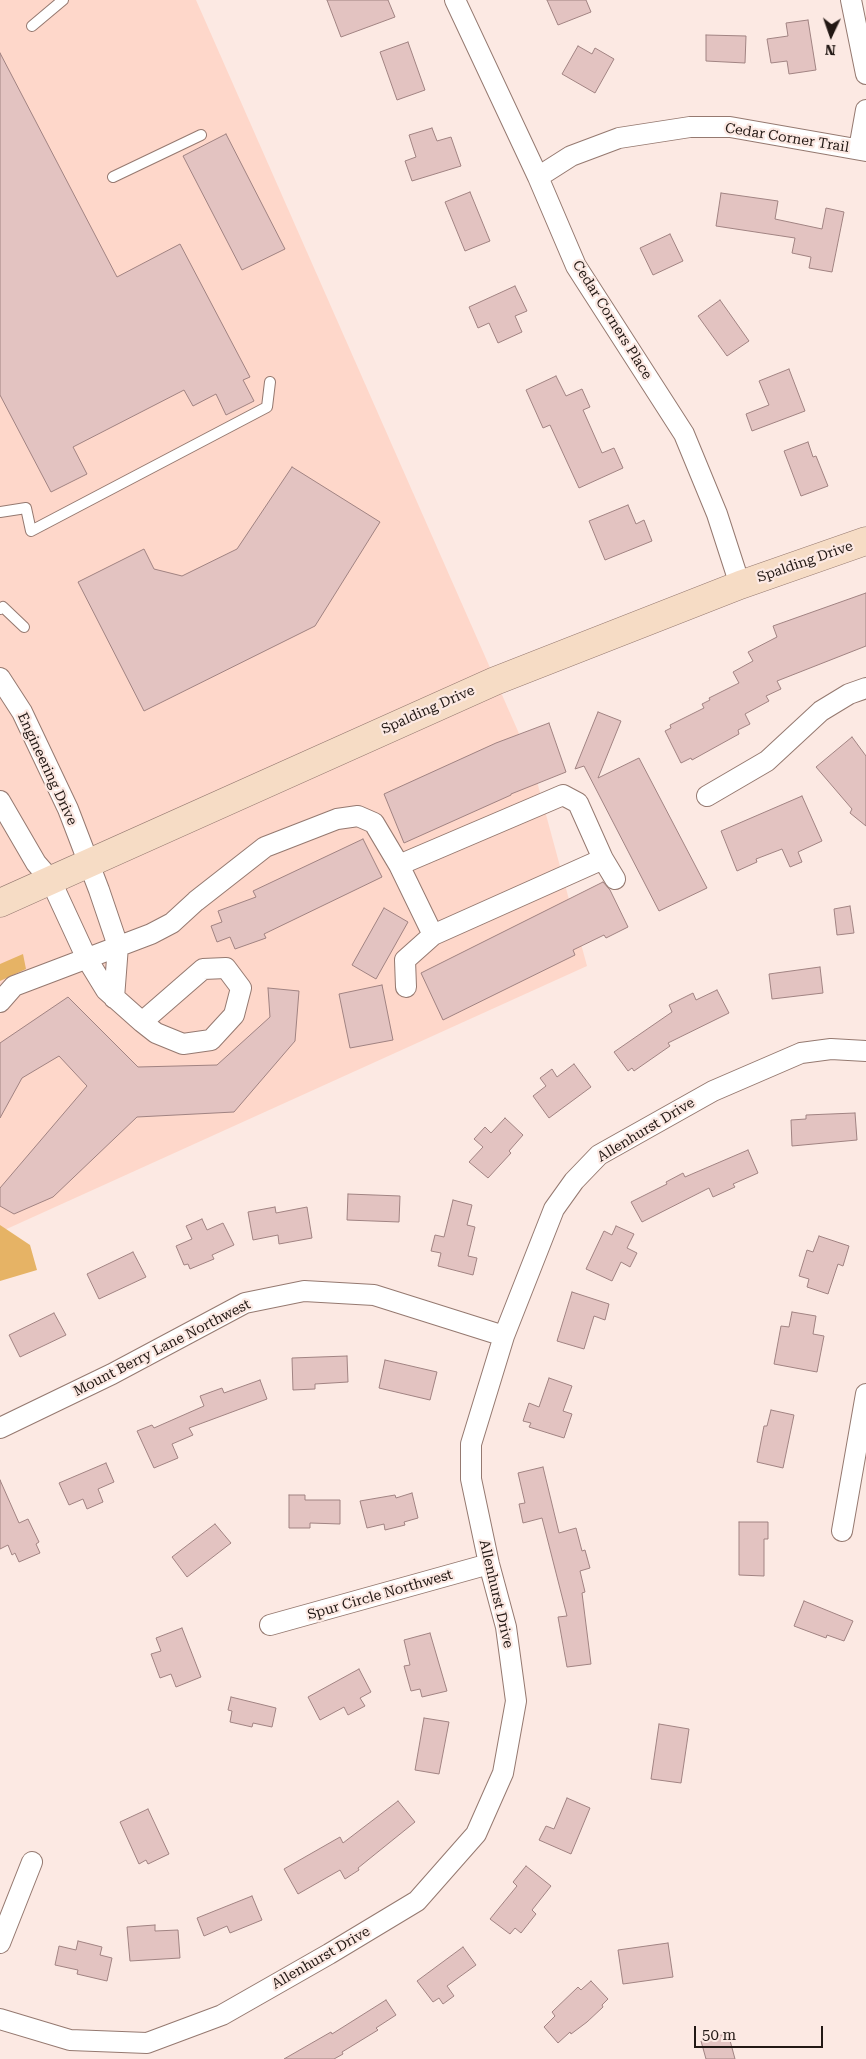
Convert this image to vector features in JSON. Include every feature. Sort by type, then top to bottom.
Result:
[{"type":"main road","name":"Spalding Drive","points":[[0,903],[87,862],[494,681],[740,586],[866,541]]},
{"type":"street","name":"Cedar Corners Place","points":[[455,0],[538,177],[576,266],[684,434],[717,514],[740,586]]},
{"type":"street","points":[[851,0],[866,74]]},
{"type":"street","points":[[863,150],[866,110]]},
{"type":"street","name":"Cedar Corner Trail","points":[[538,177],[572,156],[619,138],[690,127],[730,127],[863,150]]},
{"type":"street","name":"Engineering Drive","points":[[0,678],[22,712],[68,809],[118,946]]},
{"type":"street","points":[[707,796],[767,761],[820,711],[849,694],[866,688]]},
{"type":"street","points":[[399,864],[563,795],[578,803],[603,859],[616,879]]},
{"type":"street","points":[[0,802],[36,863],[50,879],[87,959],[106,990],[114,998],[142,1022],[156,1033],[183,1044],[211,1040],[234,1015],[241,988],[226,968],[203,969],[142,1022]]},
{"type":"street","points":[[0,1002],[14,986],[151,934],[172,923],[196,901],[265,848],[337,820],[358,816],[374,823],[399,864],[433,935]]},
{"type":"street","points":[[406,987],[405,960],[433,935],[603,859]]},
{"type":"street","points":[[114,998],[118,946]]},
{"type":"street","name":"Allenhurst Drive","points":[[0,2019],[70,2040],[147,2043],[222,2015],[417,1901],[476,1834],[503,1773],[516,1701],[506,1627],[489,1564],[471,1479],[471,1444],[504,1336],[554,1209],[574,1181],[599,1155],[713,1091],[801,1053],[830,1049],[866,1051]]},
{"type":"street","name":"Mount Berry Lane Northwest","points":[[0,1428],[112,1374],[245,1303],[304,1292],[374,1295],[504,1336]]},
{"type":"street","points":[[842,1531],[866,1394]]},
{"type":"street","name":"Spur Circle Northwest","points":[[270,1625],[489,1564]]},
{"type":"street","points":[[0,1943],[32,1862]]},
{"type":"lane","points":[[32,26],[63,0]]},
{"type":"lane","points":[[113,177],[202,135]]},
{"type":"lane","points":[[0,512],[26,508],[31,531],[267,407],[270,382]]},
{"type":"lane","points":[[0,609],[3,607],[24,627]]},
{"type":"shaded area","points":[[0,0],[196,0],[532,763],[587,966],[0,1232]]},
{"type":"shaded area","points":[[23,954],[26,969],[0,981],[0,964]]},
{"type":"shaded area","points":[[0,1225],[30,1245],[37,1270],[0,1281]]},
{"type":"building","points":[[327,0],[388,0],[395,17],[341,37]]},
{"type":"building","points":[[547,0],[586,0],[591,12],[558,25]]},
{"type":"building","points":[[808,20],[816,70],[789,74],[787,61],[771,63],[767,39],[788,36],[786,23]]},
{"type":"building","points":[[706,35],[746,36],[745,63],[706,61]]},
{"type":"building","points":[[408,42],[425,90],[397,100],[380,52]]},
{"type":"building","points":[[578,46],[592,54],[595,48],[614,59],[595,93],[562,74]]},
{"type":"building","points":[[0,53],[117,277],[180,244],[250,377],[243,380],[254,401],[226,415],[216,394],[193,406],[184,390],[73,447],[87,474],[51,492],[0,395]]},
{"type":"building","points":[[432,128],[437,141],[451,137],[461,166],[412,181],[405,161],[416,157],[409,135]]},
{"type":"building","points":[[226,134],[285,249],[242,270],[183,156]]},
{"type":"building","points":[[470,192],[490,241],[465,251],[445,202]]},
{"type":"building","points":[[721,193],[778,201],[775,219],[822,229],[826,208],[844,212],[832,272],[809,268],[811,257],[792,253],[795,238],[716,226]]},
{"type":"building","points":[[670,234],[683,261],[653,275],[640,248]]},
{"type":"building","points":[[515,286],[527,311],[515,316],[522,332],[498,343],[489,323],[478,328],[469,307]]},
{"type":"building","points":[[720,300],[749,341],[727,356],[698,316]]},
{"type":"building","points":[[789,369],[805,411],[752,431],[746,414],[769,405],[759,381]]},
{"type":"building","points":[[556,376],[566,396],[582,389],[590,407],[583,410],[602,453],[614,448],[623,468],[579,488],[550,425],[543,428],[526,390]]},
{"type":"building","points":[[808,442],[813,457],[816,456],[828,486],[801,496],[784,451]]},
{"type":"building","points":[[292,467],[380,522],[315,626],[144,711],[78,582],[144,549],[154,569],[182,576],[237,549]]},
{"type":"building","points":[[628,505],[636,524],[644,520],[652,541],[605,560],[589,521]]},
{"type":"building","points":[[866,593],[866,646],[777,681],[781,689],[766,696],[769,701],[745,714],[750,724],[738,730],[739,734],[692,760],[691,758],[681,763],[665,731],[671,728],[670,725],[704,708],[702,704],[710,700],[709,698],[739,683],[733,672],[753,661],[748,652],[777,637],[773,626]]},
{"type":"building","points":[[598,712],[621,721],[598,778],[639,758],[707,888],[659,911],[584,766],[575,769]]},
{"type":"building","points":[[549,723],[566,772],[511,794],[404,843],[384,794],[496,743]]},
{"type":"building","points":[[852,737],[866,756],[866,826],[850,813],[852,809],[816,767]]},
{"type":"building","points":[[802,796],[822,841],[798,852],[802,862],[790,867],[782,849],[756,859],[757,862],[737,871],[721,831]]},
{"type":"building","points":[[363,839],[382,877],[264,934],[266,938],[235,949],[230,937],[217,942],[211,926],[222,922],[218,911],[256,897],[253,891]]},
{"type":"building","points":[[603,882],[610,890],[628,927],[606,938],[604,935],[573,950],[575,955],[443,1020],[421,973]]},
{"type":"building","points":[[850,906],[854,933],[837,935],[834,909]]},
{"type":"building","points":[[384,908],[408,922],[376,979],[352,965]]},
{"type":"building","points":[[820,967],[823,993],[772,999],[769,974]]},
{"type":"building","points":[[382,985],[393,1040],[350,1048],[339,994]]},
{"type":"building","points":[[268,988],[299,991],[295,1041],[234,1112],[137,1117],[53,1197],[14,1214],[0,1206],[0,1188],[87,1086],[59,1056],[22,1078],[0,1118],[0,1043],[68,997],[138,1067],[217,1065],[270,1017]]},
{"type":"building","points":[[717,990],[729,1013],[668,1043],[670,1046],[634,1071],[632,1068],[628,1071],[614,1052],[672,1012],[669,1005],[693,993],[696,1000]]},
{"type":"building","points":[[574,1064],[591,1087],[549,1118],[533,1096],[546,1086],[540,1078],[552,1069],[557,1077]]},
{"type":"building","points":[[855,1113],[857,1140],[792,1146],[791,1120],[806,1119],[806,1115]]},
{"type":"building","points":[[505,1118],[523,1135],[509,1151],[511,1153],[488,1178],[469,1162],[483,1147],[474,1139],[485,1127],[491,1133]]},
{"type":"building","points":[[748,1150],[758,1173],[733,1184],[735,1187],[713,1197],[709,1188],[642,1222],[631,1202],[667,1184],[666,1182],[683,1173],[685,1177]]},
{"type":"building","points":[[348,1194],[400,1196],[399,1222],[347,1220]]},
{"type":"building","points":[[453,1200],[472,1205],[467,1225],[475,1227],[468,1256],[477,1258],[473,1275],[438,1266],[441,1253],[431,1251],[435,1235],[444,1237]]},
{"type":"building","points":[[275,1207],[276,1213],[307,1207],[312,1238],[279,1244],[278,1235],[253,1240],[248,1212]]},
{"type":"building","points":[[202,1219],[207,1230],[223,1223],[234,1245],[212,1255],[214,1259],[190,1269],[188,1264],[184,1265],[176,1246],[192,1239],[186,1226]]},
{"type":"building","points":[[616,1226],[634,1234],[627,1248],[637,1253],[630,1267],[621,1262],[612,1281],[586,1269],[604,1231],[612,1235]]},
{"type":"building","points":[[819,1236],[849,1246],[843,1266],[838,1264],[828,1294],[807,1287],[809,1279],[799,1276],[807,1250],[813,1252]]},
{"type":"building","points":[[133,1252],[146,1277],[99,1299],[87,1274]]},
{"type":"building","points":[[572,1292],[609,1304],[605,1320],[594,1316],[584,1349],[557,1341]]},
{"type":"building","points":[[792,1312],[816,1316],[813,1334],[824,1336],[817,1372],[774,1364],[781,1326],[789,1327]]},
{"type":"building","points":[[54,1313],[66,1335],[20,1357],[9,1335]]},
{"type":"building","points":[[347,1356],[348,1382],[315,1384],[315,1389],[293,1390],[292,1358]]},
{"type":"building","points":[[385,1360],[437,1372],[430,1400],[379,1388]]},
{"type":"building","points":[[549,1378],[572,1386],[563,1411],[572,1414],[564,1438],[529,1427],[531,1423],[523,1421],[529,1403],[539,1407]]},
{"type":"building","points":[[260,1380],[267,1399],[189,1428],[193,1435],[172,1444],[178,1458],[154,1468],[137,1431],[152,1425],[154,1428],[204,1406],[200,1396],[222,1388],[224,1393]]},
{"type":"building","points":[[771,1410],[794,1415],[783,1468],[757,1462],[764,1426],[767,1426]]},
{"type":"building","points":[[106,1463],[114,1482],[98,1489],[103,1502],[87,1509],[83,1499],[69,1505],[59,1483]]},
{"type":"building","points":[[543,1467],[559,1533],[576,1528],[582,1551],[585,1550],[590,1568],[580,1571],[585,1592],[582,1593],[591,1664],[567,1667],[558,1617],[567,1616],[542,1518],[523,1523],[519,1504],[525,1503],[518,1473]]},
{"type":"building","points":[[0,1480],[19,1523],[28,1519],[39,1542],[36,1544],[40,1553],[19,1562],[15,1553],[12,1555],[8,1545],[0,1549]]},
{"type":"building","points":[[412,1493],[418,1518],[404,1522],[405,1525],[385,1530],[384,1524],[367,1528],[360,1501],[395,1495],[396,1498]]},
{"type":"building","points":[[289,1495],[305,1495],[305,1500],[340,1500],[340,1524],[310,1523],[310,1528],[289,1528]]},
{"type":"building","points":[[739,1522],[768,1522],[768,1539],[764,1539],[764,1576],[739,1575]]},
{"type":"building","points":[[215,1524],[231,1543],[187,1577],[172,1557]]},
{"type":"building","points":[[804,1601],[853,1621],[844,1641],[827,1635],[826,1638],[794,1626]]},
{"type":"building","points":[[182,1628],[201,1677],[176,1687],[171,1674],[160,1678],[151,1654],[161,1651],[156,1638]]},
{"type":"building","points":[[430,1633],[447,1691],[422,1697],[420,1689],[411,1691],[404,1666],[410,1665],[404,1640]]},
{"type":"building","points":[[359,1669],[371,1692],[360,1698],[365,1706],[348,1715],[344,1707],[320,1720],[308,1697]]},
{"type":"building","points":[[231,1697],[276,1708],[272,1727],[253,1723],[252,1727],[230,1722],[232,1711],[228,1710]]},
{"type":"building","points":[[424,1718],[449,1722],[439,1774],[415,1770]]},
{"type":"building","points":[[659,1724],[689,1729],[681,1783],[651,1779]]},
{"type":"building","points":[[567,1798],[590,1808],[571,1854],[539,1840],[546,1826],[554,1829]]},
{"type":"building","points":[[398,1801],[415,1822],[358,1868],[359,1870],[345,1879],[340,1870],[298,1894],[284,1869],[340,1837],[343,1843]]},
{"type":"building","points":[[148,1809],[169,1854],[148,1864],[146,1860],[139,1864],[120,1822]]},
{"type":"building","points":[[526,1866],[551,1886],[532,1910],[536,1914],[521,1933],[515,1928],[510,1934],[490,1919],[517,1886],[513,1882]]},
{"type":"building","points":[[252,1896],[262,1920],[230,1933],[227,1926],[204,1936],[197,1918]]},
{"type":"building","points":[[155,1925],[155,1931],[178,1930],[180,1958],[130,1961],[127,1927]]},
{"type":"building","points":[[78,1941],[102,1947],[100,1955],[112,1958],[107,1981],[77,1974],[78,1970],[55,1965],[59,1946],[76,1950]]},
{"type":"building","points":[[668,1943],[673,1977],[623,1984],[618,1950]]},
{"type":"building","points":[[463,1947],[476,1965],[447,1986],[454,1996],[443,2004],[439,1998],[433,2002],[417,1981]]},
{"type":"building","points":[[591,1981],[608,1999],[602,2005],[603,2007],[587,2022],[571,2034],[570,2032],[558,2043],[544,2027],[555,2016],[552,2012],[578,1987],[581,1990]]},
{"type":"building","points":[[386,2000],[396,2015],[376,2028],[378,2030],[342,2052],[343,2054],[334,2059],[284,2059],[331,2032],[332,2034]]},
{"type":"building","points":[[728,2033],[735,2059],[706,2059],[701,2041]]}]
